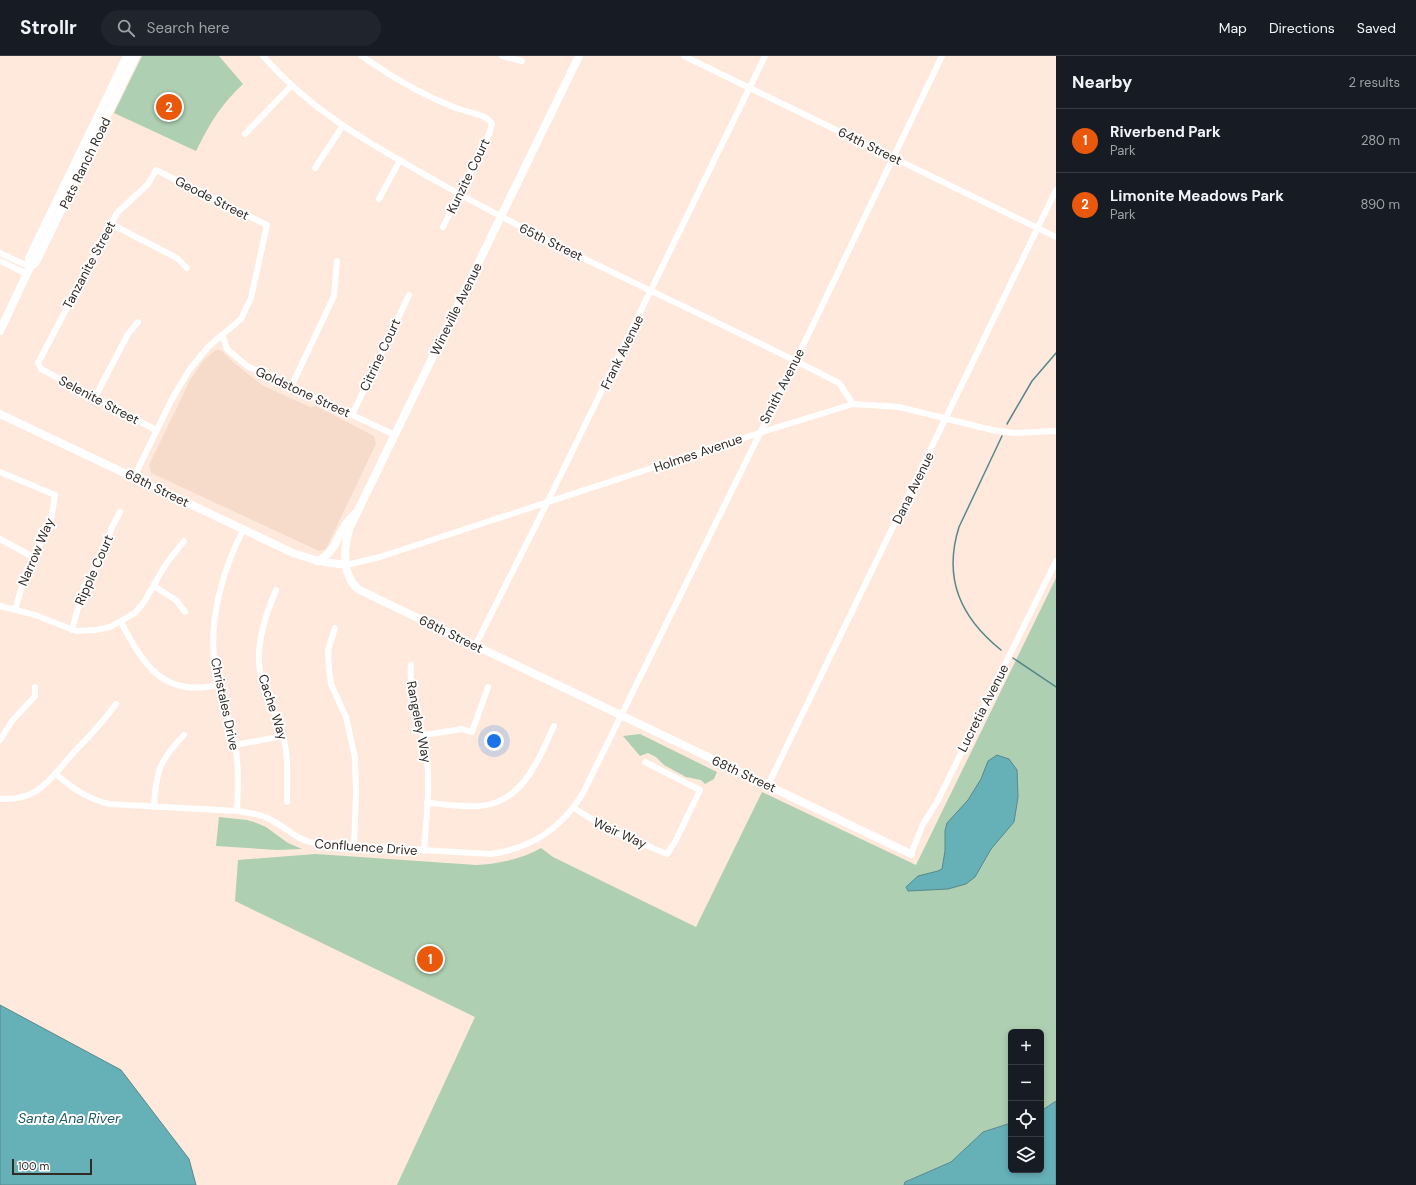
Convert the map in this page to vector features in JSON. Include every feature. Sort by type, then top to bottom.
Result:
[{"type":"street","name":"Pats Ranch Road","points":[[29,271],[29,258],[127,56]]},
{"type":"street","name":"Pats Ranch Road","points":[[0,330],[29,271],[36,262],[136,56]]},
{"type":"street","name":"65th Street","points":[[263,56],[291,86],[342,127],[500,217],[796,360],[839,383],[853,404]]},
{"type":"street","points":[[362,56],[372,59]]},
{"type":"street","points":[[502,56],[522,61]]},
{"type":"street","name":"Wineville Avenue","points":[[346,566],[347,538],[357,512],[579,56]]},
{"type":"street","name":"64th Street","points":[[684,56],[1056,237]]},
{"type":"street","name":"Frank Avenue","points":[[475,646],[548,504],[765,56]]},
{"type":"street","name":"Smith Avenue","points":[[621,716],[796,360],[942,56]]},
{"type":"street","name":"Kunzite Court","points":[[372,59],[412,88],[440,102],[486,117],[492,124],[489,134],[443,227]]},
{"type":"street","points":[[245,134],[291,86]]},
{"type":"street","points":[[315,168],[342,127]]},
{"type":"street","points":[[379,199],[400,160]]},
{"type":"street","name":"Tanzanite Street","points":[[41,369],[38,363],[111,224],[125,204],[148,184],[156,170]]},
{"type":"street","name":"Geode Street","points":[[156,170],[267,225],[250,298],[241,319],[222,335]]},
{"type":"street","name":"Dana Avenue","points":[[768,785],[947,418],[1056,190]]},
{"type":"street","points":[[111,224],[177,258],[187,268]]},
{"type":"street","points":[[0,253],[29,271]]},
{"type":"street","points":[[0,261],[29,271]]},
{"type":"street","points":[[292,387],[334,296],[337,261]]},
{"type":"street","name":"Citrine Court","points":[[352,415],[409,294]]},
{"type":"street","points":[[95,397],[128,334],[138,322]]},
{"type":"street","points":[[134,477],[172,399],[190,369],[209,346],[222,335]]},
{"type":"street","name":"Goldstone Street","points":[[222,335],[227,349],[246,366],[395,435]]},
{"type":"street","name":"Selenite Street","points":[[41,369],[156,430]]},
{"type":"street","name":"Holmes Avenue","points":[[346,566],[380,557],[548,504],[759,433],[853,404],[899,407],[992,430],[1014,433],[1056,431]]},
{"type":"street","name":"68th Street","points":[[0,414],[293,553],[318,561],[346,566],[352,582],[363,592],[911,854]]},
{"type":"street","name":"Narrow Way","points":[[0,472],[55,495],[50,526],[32,557],[22,581],[15,610]]},
{"type":"street","name":"Ripple Court","points":[[72,630],[80,598],[102,554],[112,527],[120,512]]},
{"type":"street","points":[[318,561],[333,550],[346,521],[357,512]]},
{"type":"street","name":"Christales Drive","points":[[237,811],[237,766],[235,745],[218,685],[213,635],[217,598],[226,566],[243,530]]},
{"type":"street","points":[[0,539],[32,557]]},
{"type":"street","points":[[0,606],[34,615],[72,630],[96,630],[110,627],[135,613],[154,586],[166,564],[184,541]]},
{"type":"street","name":"Lucretia Avenue","points":[[911,854],[923,824],[937,802],[1000,673],[1054,569],[1056,562]]},
{"type":"street","points":[[154,586],[177,601],[185,612]]},
{"type":"street","name":"Cache Way","points":[[276,590],[263,626],[259,661],[264,685],[283,736],[287,764],[287,802]]},
{"type":"street","points":[[121,622],[141,658],[159,676],[178,685],[204,688],[218,685]]},
{"type":"street","points":[[335,628],[328,650],[329,669],[331,684],[346,717],[355,758],[356,793],[354,846]]},
{"type":"street","name":"Rangeley Way","points":[[411,665],[411,687],[424,735],[428,775],[428,803],[424,851]]},
{"type":"street","points":[[0,740],[12,721],[35,696],[35,687]]},
{"type":"street","points":[[424,735],[462,729],[472,732],[488,687]]},
{"type":"street","points":[[0,799],[20,798],[32,793],[50,782],[75,751],[101,725],[116,704]]},
{"type":"street","name":"Confluence Drive","points":[[56,774],[73,789],[97,801],[110,804],[237,811],[258,814],[306,842],[484,854],[508,851],[539,838],[555,827],[574,808],[621,716]]},
{"type":"street","points":[[428,803],[480,806],[500,801],[509,796],[523,784],[533,772],[554,726]]},
{"type":"street","points":[[154,807],[156,784],[160,768],[167,753],[184,735]]},
{"type":"street","points":[[235,745],[283,736]]},
{"type":"street","name":"Weir Way","points":[[574,808],[595,823],[609,830],[668,854],[700,790],[645,762]]},
{"type":"shaded area","points":[[215,350],[221,350],[234,363],[262,385],[310,407],[316,406],[374,436],[376,444],[326,549],[319,551],[151,473],[149,465],[190,380],[203,361]]},
{"type":"green space","points":[[142,56],[219,56],[243,84],[216,115],[196,151],[114,113]]},
{"type":"green space","points":[[1056,578],[1056,1101],[1044,1109],[1044,1029],[1008,1029],[1008,1124],[983,1132],[951,1162],[905,1182],[904,1185],[397,1185],[475,1017],[235,901],[238,860],[316,854],[476,865],[510,860],[534,852],[541,848],[553,857],[696,927],[762,792],[916,865]]},
{"type":"green space","points":[[640,734],[717,772],[714,779],[705,784],[701,780],[686,777],[664,765],[656,757],[648,753],[640,756],[623,736]]},
{"type":"green space","points":[[219,817],[254,822],[266,827],[288,843],[302,849],[277,850],[216,846]]},
{"type":"water","points":[[997,755],[1009,759],[1017,770],[1018,797],[1014,822],[991,849],[975,877],[966,884],[948,889],[908,891],[906,887],[918,876],[942,869],[947,823],[968,800],[981,779],[988,761]]},
{"type":"water","name":"Santa Ana River","points":[[0,1005],[121,1070],[189,1159],[196,1185],[0,1185]]},
{"type":"water","points":[[1056,1101],[1056,1185],[904,1185],[905,1182],[951,1162],[983,1132],[1008,1124],[1008,1173],[1044,1173],[1044,1109]]},
{"type":"waterway","points":[[1007,424],[1032,381],[1056,353]]},
{"type":"waterway","points":[[1001,650],[975,624],[965,610],[954,580],[953,563],[959,527],[1002,436]]},
{"type":"waterway","points":[[1013,658],[1056,687]]},
{"type":"place","name":"Limonite Meadows Park","points":[[169,107]]},
{"type":"place","name":"Riverbend Park","points":[[430,959]]}]
